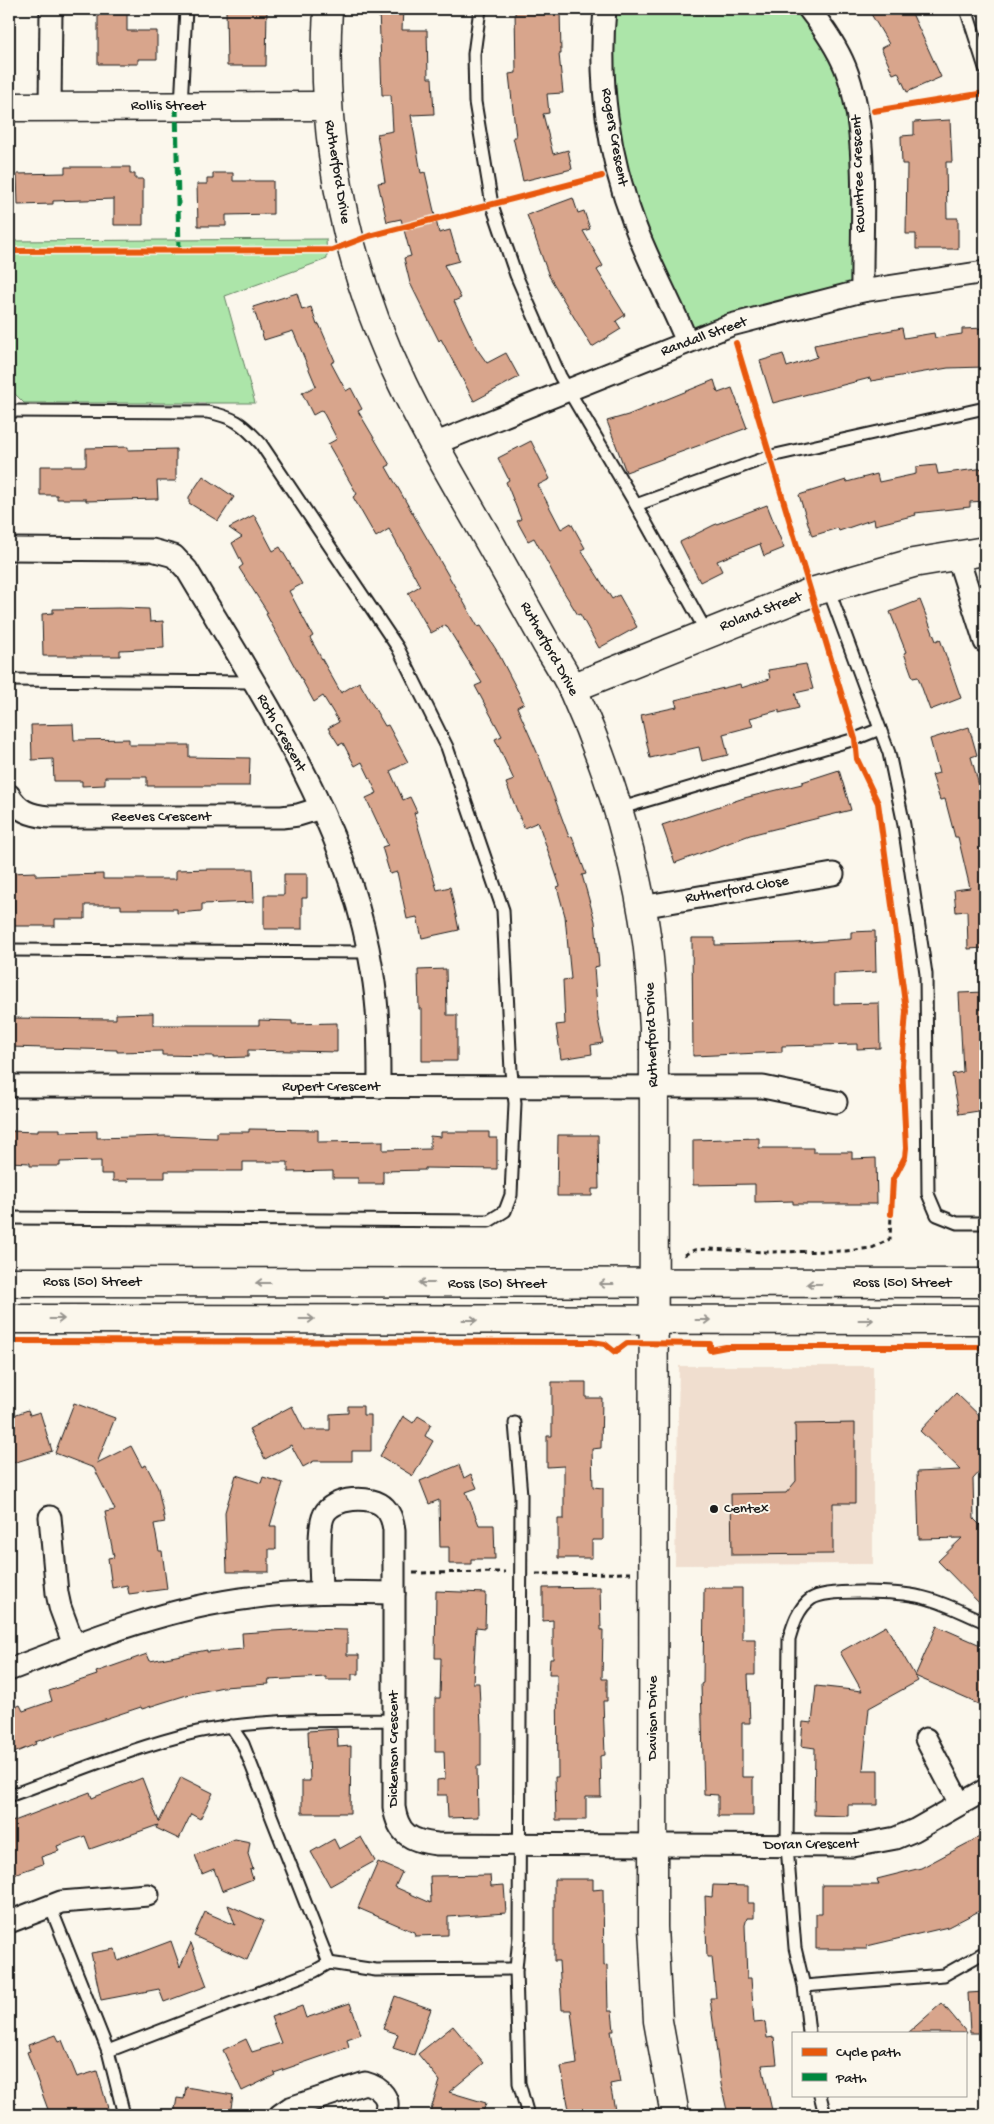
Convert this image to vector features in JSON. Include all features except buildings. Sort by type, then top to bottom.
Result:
[{"type":"street","points":[[50,107],[51,9]]},
{"type":"street","name":"Rutherford Drive","points":[[328,9],[327,106],[336,184],[357,267],[379,333],[403,386],[434,444],[572,688],[599,752],[629,848],[647,944],[654,1028],[654,1320]]},
{"type":"street","name":"Rogers Crescent","points":[[605,9],[602,65],[608,126],[617,172],[633,223],[672,303],[687,342]]},
{"type":"street","name":"Rowntree Crescent","points":[[809,9],[834,44],[845,68],[858,114],[861,145],[862,291]]},
{"type":"street","name":"Rollis Street","points":[[9,107],[327,106]]},
{"type":"street","name":"Randall Street","points":[[434,444],[731,325],[862,291],[985,272]]},
{"type":"street","name":"Roth Crescent","points":[[9,549],[152,550],[174,556],[187,570],[253,682],[321,808],[353,888],[369,952],[376,1003],[379,1087]]},
{"type":"street","name":"Roland Street","points":[[572,688],[706,633],[828,587],[873,573],[985,551]]},
{"type":"street","points":[[957,555],[985,642]]},
{"type":"street","name":"Reeves Crescent","points":[[9,795],[17,807],[26,813],[48,817],[282,817],[298,815],[321,808]]},
{"type":"street","name":"Rutherford Close","points":[[641,907],[832,874]]},
{"type":"street","name":"Rupert Crescent","points":[[9,1086],[763,1087],[836,1102]]},
{"type":"street","name":"Ross (50) Street","points":[[9,1282],[985,1283]]},
{"type":"street","points":[[9,1319],[985,1320]]},
{"type":"street","name":"Davison Drive","points":[[654,1320],[652,1845],[656,1989],[662,2049],[675,2115]]},
{"type":"street","name":"Dickenson Crescent","points":[[321,1592],[323,1517],[328,1508],[336,1503],[367,1501],[385,1508],[392,1521],[394,1806],[396,1820],[406,1836],[425,1843],[437,1844],[652,1845]]},
{"type":"street","points":[[50,1517],[57,1593],[74,1645]]},
{"type":"street","points":[[9,1670],[129,1625],[184,1610],[248,1598],[321,1592],[394,1593]]},
{"type":"street","points":[[926,1740],[960,1804]]},
{"type":"street","name":"Doran Crescent","points":[[652,1845],[853,1846],[877,1842],[915,1830],[985,1790]]},
{"type":"street","points":[[9,1922],[50,1906],[72,1900],[148,1895]]},
{"type":"street","points":[[280,2115],[290,2108],[366,2083],[375,2086],[385,2097],[387,2106],[384,2115]]},
{"type":"lane","points":[[181,106],[186,9]]},
{"type":"lane","points":[[480,9],[474,54],[475,102],[492,205],[516,275],[568,390],[636,505],[706,633]]},
{"type":"lane","points":[[966,9],[985,68]]},
{"type":"lane","points":[[636,505],[771,456],[985,408]]},
{"type":"lane","points":[[9,411],[207,412],[227,416],[242,424],[261,444],[398,648],[447,747],[503,910],[515,1103],[511,1195],[505,1212],[489,1221],[9,1218]]},
{"type":"lane","points":[[828,587],[888,753],[904,825],[926,974],[928,1194],[937,1215],[957,1223],[985,1224]]},
{"type":"lane","points":[[9,680],[253,682]]},
{"type":"lane","points":[[618,809],[855,740],[880,729]]},
{"type":"lane","points":[[9,950],[369,952]]},
{"type":"lane","points":[[515,1424],[521,1495],[519,1937],[516,1969],[519,2083],[528,2115]]},
{"type":"lane","points":[[809,2032],[804,1986],[795,1948],[787,1846],[789,1639],[794,1620],[811,1599],[831,1593],[891,1593],[922,1597],[985,1622]]},
{"type":"lane","points":[[9,1796],[144,1748],[196,1732],[231,1726],[280,1722],[394,1720]]},
{"type":"lane","points":[[231,1726],[243,1744],[329,1963]]},
{"type":"lane","points":[[50,1906],[108,2051],[124,2115]]},
{"type":"lane","points":[[804,1986],[944,1975],[985,1952]]},
{"type":"lane","points":[[108,2051],[315,1971],[329,1963],[376,1970],[516,1969]]},
{"type":"lane","points":[[820,2096],[825,2115]]},
{"type":"path","points":[[684,1255],[694,1250],[708,1249],[764,1252],[863,1250],[890,1240],[891,1206]]},
{"type":"shaded area","points":[[679,1366],[873,1366],[873,1564],[675,1565]]},
{"type":"green space","points":[[605,9],[809,9],[845,68],[862,291],[687,342],[617,172]]},
{"type":"green space","points":[[326,239],[327,259],[225,296],[255,403],[24,403],[9,388],[9,241]]},
{"type":"marked path","points":[[176,106],[179,252]]},
{"type":"cycle path","points":[[874,111],[985,93]]},
{"type":"cycle path","points":[[9,251],[332,250],[369,236],[602,176]]},
{"type":"cycle path","points":[[736,343],[855,739],[857,759],[878,803],[906,1011],[902,1065],[906,1148],[905,1157],[893,1180],[891,1214]]},
{"type":"cycle path","points":[[9,1341],[592,1342],[605,1344],[615,1352],[627,1343],[710,1344],[710,1350],[726,1347],[985,1347]]},
{"type":"place","name":"Centex","points":[[714,1509]]}]
